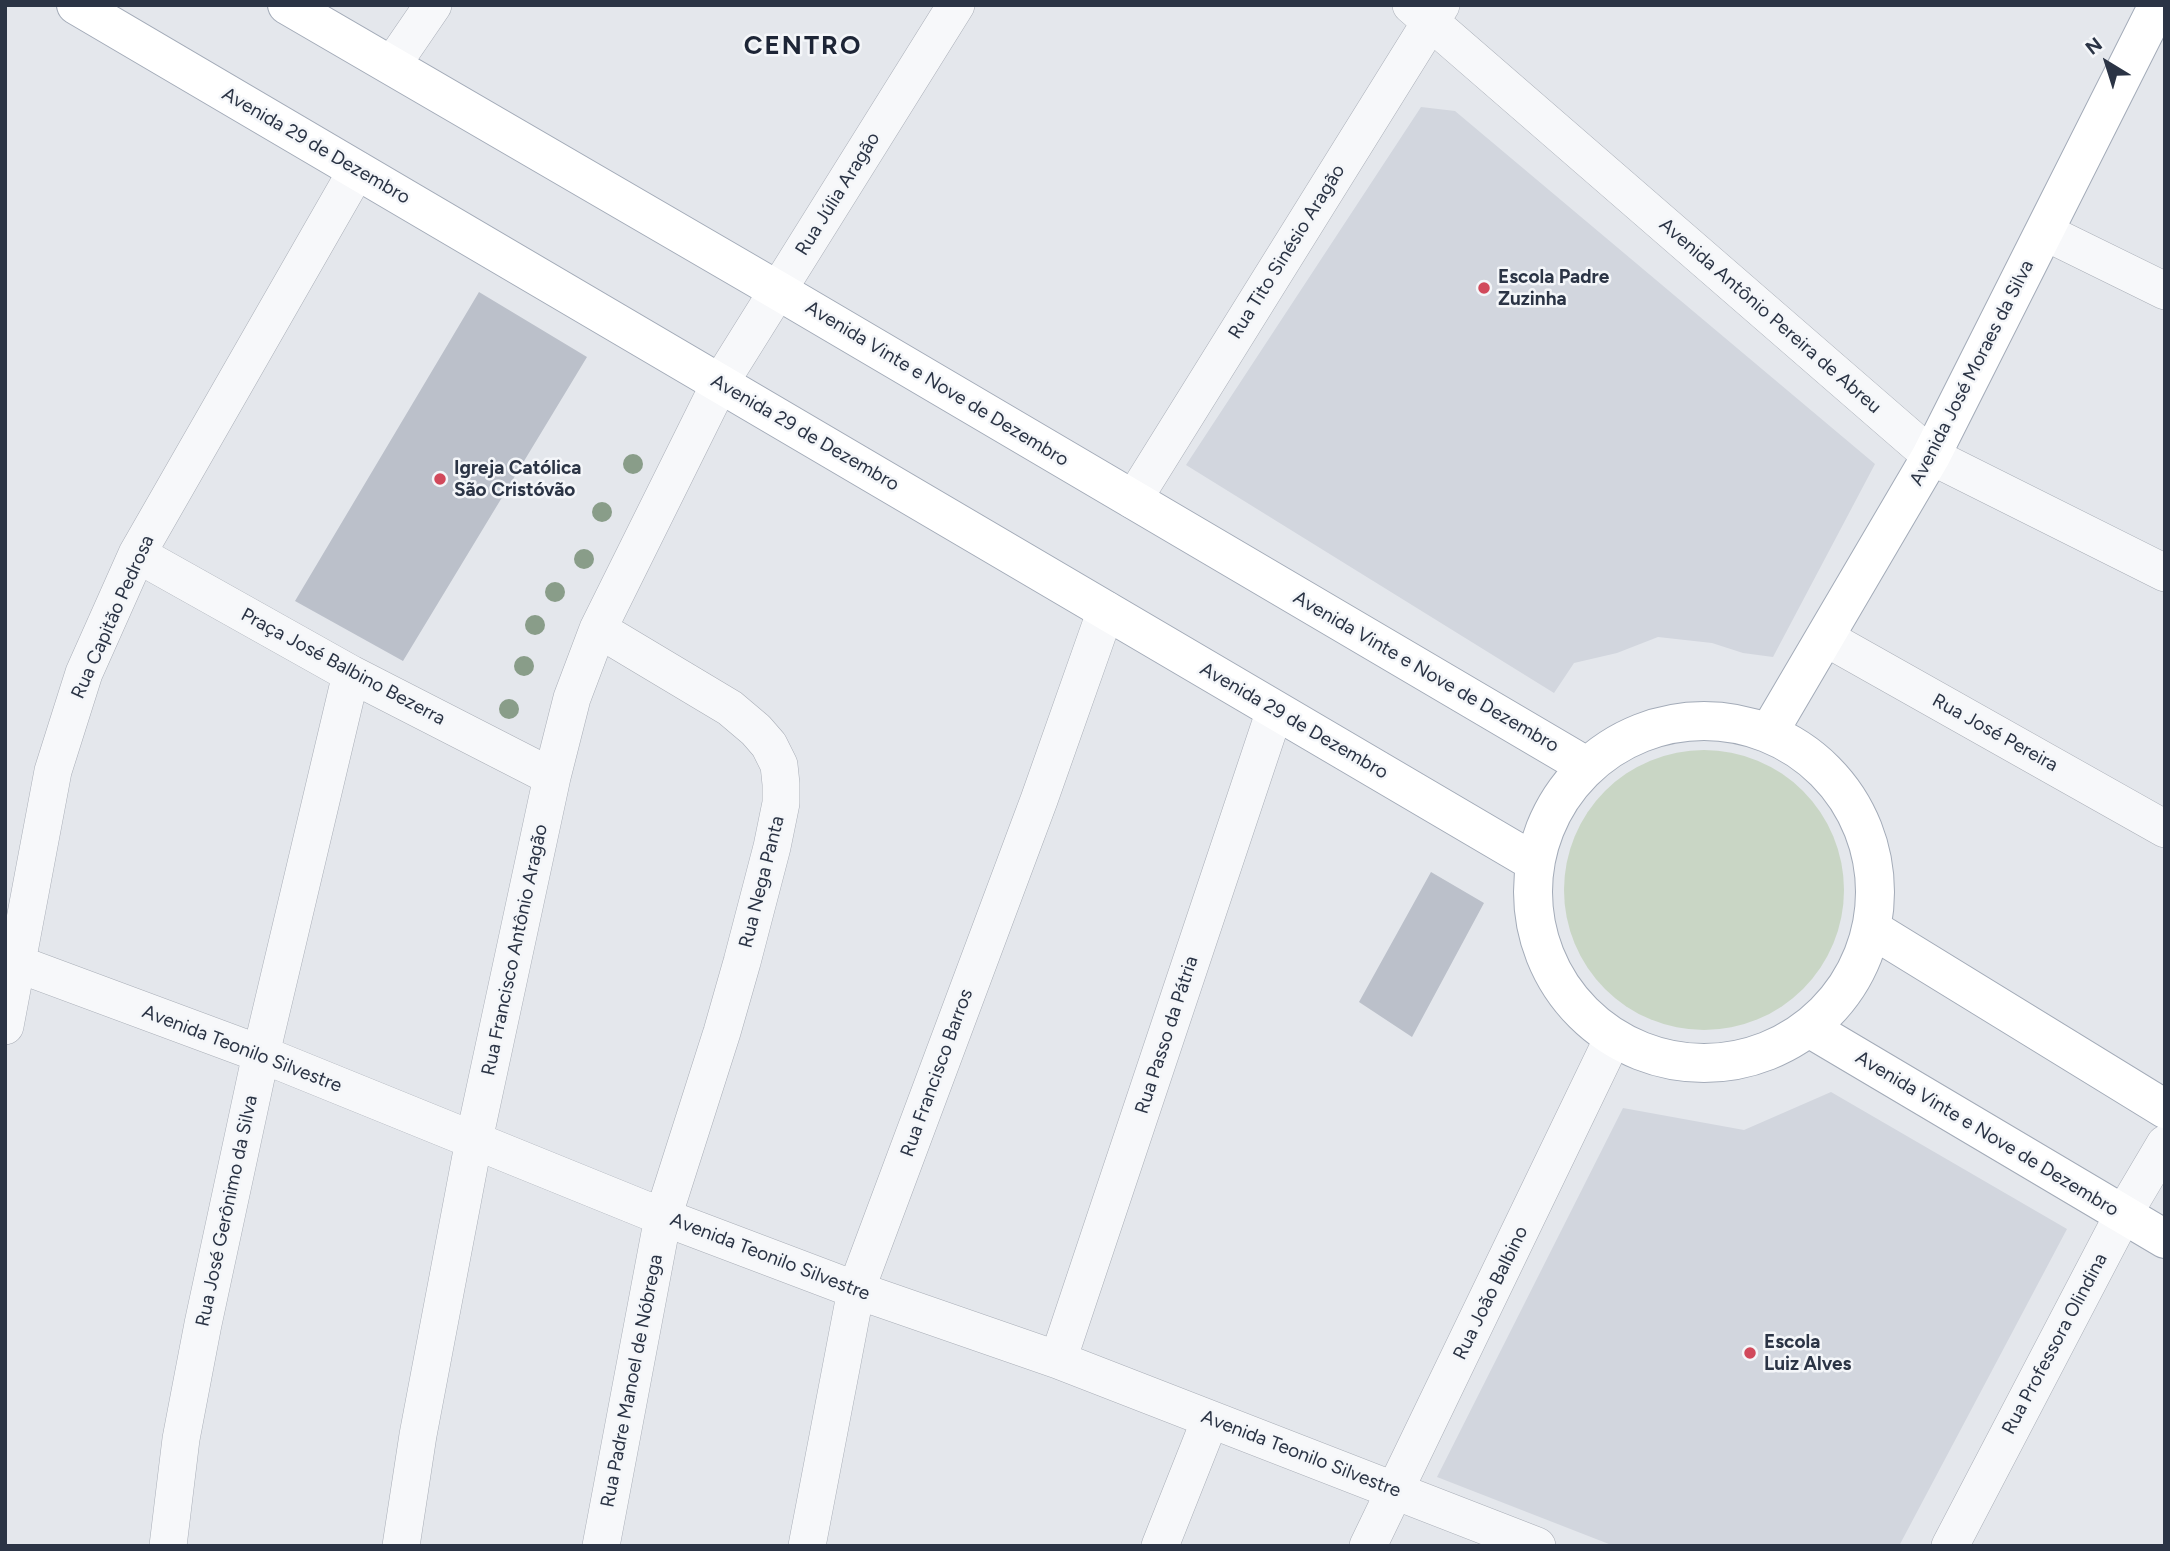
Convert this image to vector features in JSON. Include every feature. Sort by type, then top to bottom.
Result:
[{"type":"main road","name":"Avenida 29 de Dezembro","points":[[76,5],[1534,862]]},
{"type":"main road","name":"Avenida Vinte e Nove de Dezembro","points":[[287,5],[778,290],[1586,766]]},
{"type":"main road","name":"Avenida José Moraes da Silva","points":[[1769,732],[1931,456],[2150,17]]},
{"type":"main road","points":[[1722,721],[1769,732],[1811,756],[1844,791],[1866,833],[1876,881],[1872,929],[1849,984],[1809,1028],[1764,1054],[1712,1065],[1660,1060],[1612,1040],[1573,1007],[1546,963],[1532,914],[1534,862],[1552,810],[1586,766],[1627,738],[1673,723],[1722,721]]},
{"type":"main road","points":[[1872,929],[2165,1109]]},
{"type":"main road","name":"Avenida Vinte e Nove de Dezembro","points":[[1809,1028],[2165,1239]]},
{"type":"street","points":[[392,65],[433,5]]},
{"type":"street","name":"Rua Júlia Aragão","points":[[720,383],[956,5]]},
{"type":"street","name":"Avenida Antônio Pereira de Abreu","points":[[1428,10],[1931,456],[2165,573]]},
{"type":"street","name":"Rua Tito Sinésio Aragão","points":[[1133,500],[1428,10]]},
{"type":"street","name":"Rua Capitão Pedrosa","points":[[5,1026],[11,961],[53,771],[84,673],[137,554],[356,170]]},
{"type":"street","points":[[2045,232],[2165,291]]},
{"type":"street","name":"Rua Francisco Antônio Aragão","points":[[401,1546],[418,1435],[474,1140],[552,777],[572,698],[598,629],[720,383]]},
{"type":"street","name":"Praça José Balbino Bezerra","points":[[137,554],[351,674],[552,777]]},
{"type":"street","name":"Rua Francisco Barros","points":[[807,1546],[856,1290],[1039,800],[1106,610]]},
{"type":"street","name":"Rua Nega Panta","points":[[598,629],[730,708],[769,745],[779,765],[781,803],[772,847],[722,1032],[663,1217]]},
{"type":"street","name":"Rua José Pereira","points":[[1826,638],[2165,829]]},
{"type":"street","name":"Rua José Gerônimo da Silva","points":[[168,1546],[181,1439],[261,1054],[351,674]]},
{"type":"street","name":"Rua Passo da Pátria","points":[[1058,1360],[1275,710]]},
{"type":"street","name":"Avenida Teonilo Silvestre","points":[[11,961],[261,1054],[663,1217],[856,1290],[1058,1360],[1537,1546]]},
{"type":"street","name":"Rua João Balbino","points":[[1368,1546],[1612,1040]]},
{"type":"street","name":"Rua Professora Olindina","points":[[1950,1546],[2123,1215],[2165,1144]]},
{"type":"street","name":"Rua Padre Manoel de Nóbrega","points":[[601,1546],[663,1217]]},
{"type":"street","points":[[1160,1546],[1210,1419]]},
{"type":"shaded area","name":"Escola Padre Zuzinha","points":[[1421,107],[1455,111],[1875,464],[1773,657],[1743,653],[1712,643],[1658,637],[1617,653],[1574,663],[1554,693],[1186,465]]},
{"type":"shaded area","name":"Escola Luiz Alves","points":[[1831,1092],[2067,1229],[1899,1546],[1614,1546],[1437,1477],[1623,1108],[1744,1130]]},
{"type":"green space","points":[[1704,750],[1731,753],[1758,761],[1782,774],[1803,791],[1828,824],[1833,836],[1841,863],[1844,890],[1841,917],[1833,944],[1820,968],[1803,989],[1770,1014],[1758,1019],[1731,1027],[1704,1030],[1677,1027],[1650,1019],[1626,1006],[1605,989],[1580,956],[1575,944],[1567,917],[1564,890],[1567,863],[1575,836],[1588,812],[1605,791],[1638,766],[1650,761],[1677,753]]},
{"type":"building","name":"Igreja Católica São Cristóvão","points":[[479,292],[587,357],[403,661],[295,601]]},
{"type":"building","points":[[1431,872],[1484,903],[1412,1037],[1359,1002]]},
{"type":"place","name":"Escola Padre Zuzinha","points":[[1484,288]]},
{"type":"place","name":"Igreja Católica São Cristóvão","points":[[440,479]]},
{"type":"place","name":"Escola Luiz Alves","points":[[1750,1353]]},
{"type":"district","name":"CENTRO","points":[[803,46]]}]
